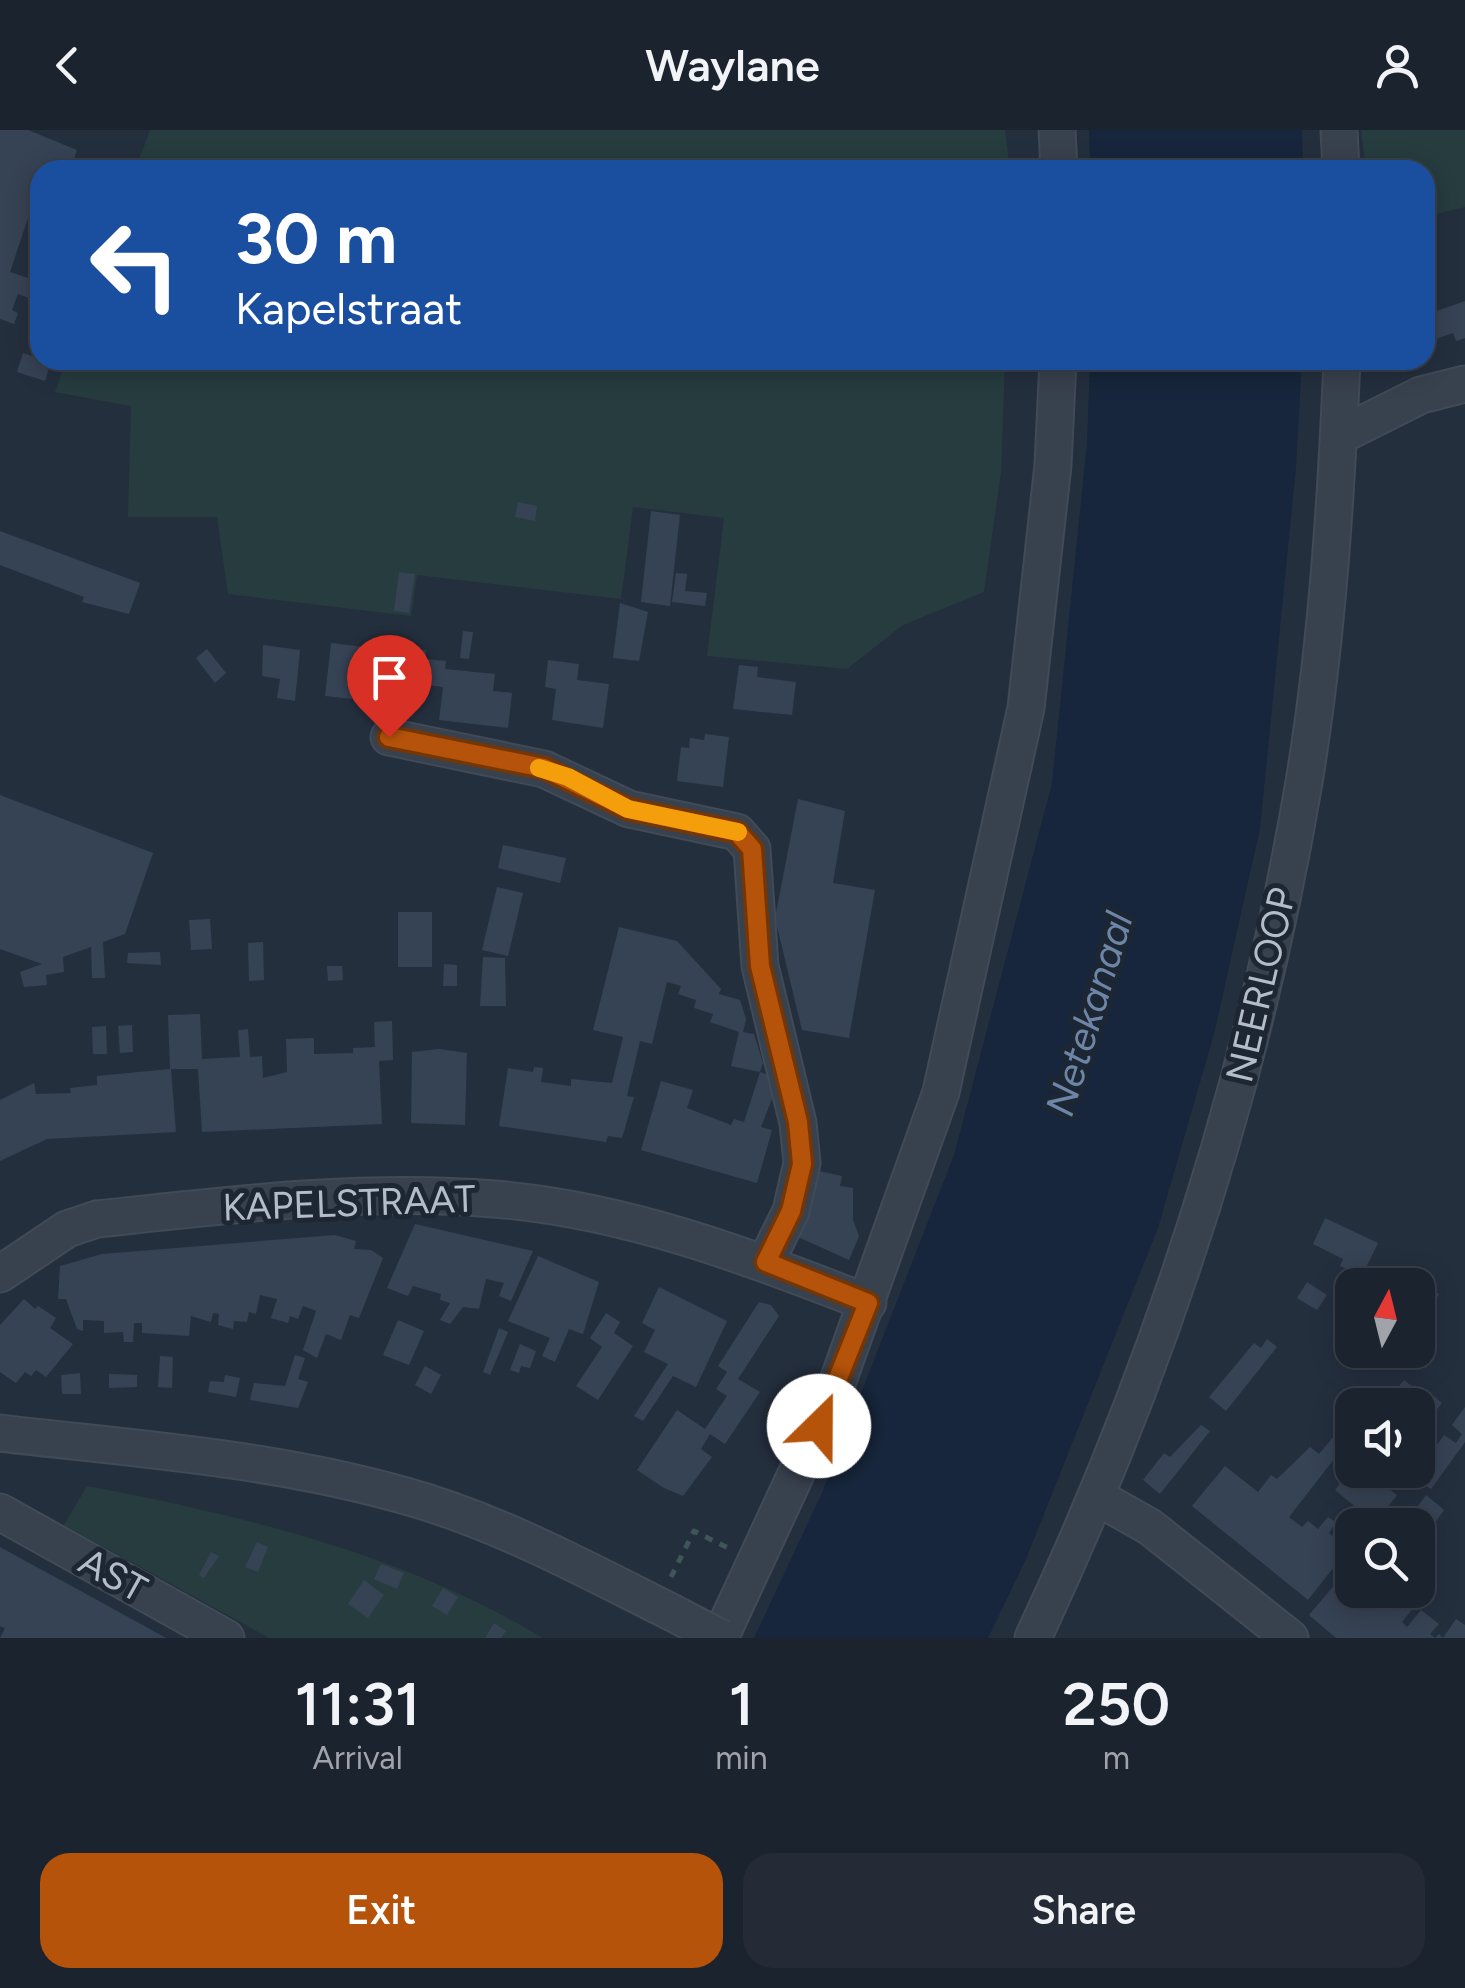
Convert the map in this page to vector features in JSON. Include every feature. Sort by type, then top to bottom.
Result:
[{"type":"street","points":[[1057,130],[1058,160]]},
{"type":"street","points":[[1339,130],[1340,160]]},
{"type":"street","points":[[0,1433],[223,1457],[410,1497],[669,1598],[721,1638],[834,1392],[941,1092],[1026,708],[1053,465],[1058,370]]},
{"type":"street","name":"NEERLOOP","points":[[1034,1638],[1097,1497],[1152,1358],[1214,1172],[1260,996],[1304,779],[1331,552],[1342,370]]},
{"type":"street","points":[[1339,436],[1421,395],[1465,384]]},
{"type":"street","points":[[389,737],[544,768],[628,809],[737,832],[752,849],[760,966],[798,1122],[802,1164],[791,1211],[766,1262]]},
{"type":"street","name":"KAPELSTRAAT","points":[[0,1274],[67,1229],[97,1219],[387,1196],[495,1199],[583,1212],[766,1262],[868,1303]]},
{"type":"street","points":[[1097,1497],[1150,1526],[1290,1638]]},
{"type":"street","name":"AST","points":[[0,1512],[226,1638]]},
{"type":"path","points":[[669,1598],[694,1531]]},
{"type":"green space","points":[[150,130],[1005,130],[1009,160],[139,160]]},
{"type":"green space","points":[[1361,130],[1465,130],[1465,207],[1435,214],[1435,160],[1365,160]]},
{"type":"green space","points":[[63,370],[1005,370],[1001,473],[984,592],[903,625],[847,669],[707,656],[724,518],[633,507],[621,599],[417,575],[411,616],[228,594],[217,517],[128,517],[131,406],[55,392]]},
{"type":"green space","points":[[87,1486],[264,1525],[379,1561],[435,1583],[543,1638],[269,1638],[64,1525]]},
{"type":"water","points":[[1089,130],[1302,130],[1303,160],[1090,160]]},
{"type":"water","name":"Netekanaal","points":[[1090,370],[1301,370],[1296,467],[1260,829],[1214,1034],[1158,1228],[1026,1559],[988,1638],[754,1638],[822,1493],[954,1155],[1052,783],[1087,443]]},
{"type":"building","points":[[0,130],[28,130],[77,150],[74,160],[30,160],[30,212],[10,272],[30,279],[30,298],[18,294],[12,310],[18,313],[14,324],[0,319]]},
{"type":"building","points":[[1465,301],[1465,338],[1456,341],[1453,333],[1435,339],[1435,312]]},
{"type":"building","points":[[23,353],[30,355],[30,370],[48,370],[45,381],[17,372]]},
{"type":"building","points":[[518,502],[537,506],[535,521],[515,517]]},
{"type":"building","points":[[651,511],[680,515],[670,606],[641,602]]},
{"type":"building","points":[[0,531],[140,583],[129,614],[82,602],[84,597],[0,565]]},
{"type":"building","points":[[399,572],[415,574],[409,613],[394,611]]},
{"type":"building","points":[[676,573],[687,574],[685,591],[707,593],[705,606],[672,602]]},
{"type":"building","points":[[620,603],[648,612],[639,661],[613,658]]},
{"type":"building","points":[[463,631],[473,632],[469,659],[460,658]]},
{"type":"building","points":[[331,643],[373,648],[372,655],[393,657],[392,670],[404,672],[401,704],[325,696]]},
{"type":"building","points":[[263,645],[300,650],[295,701],[277,698],[280,679],[262,676]]},
{"type":"building","points":[[207,649],[226,673],[215,683],[196,658]]},
{"type":"building","points":[[416,649],[426,650],[425,659],[446,661],[445,669],[495,674],[493,691],[512,693],[508,728],[439,720],[443,687],[412,683]]},
{"type":"building","points":[[548,660],[579,664],[577,680],[609,684],[603,728],[552,720],[556,689],[545,687]]},
{"type":"building","points":[[739,665],[758,667],[757,677],[796,682],[792,715],[733,709]]},
{"type":"building","points":[[705,734],[729,737],[723,787],[677,781],[681,747],[689,748],[690,738],[704,740]]},
{"type":"building","points":[[0,795],[153,853],[125,934],[103,942],[105,978],[92,978],[91,947],[63,957],[64,972],[46,975],[47,985],[24,987],[20,972],[42,964],[0,949]]},
{"type":"building","points":[[798,799],[845,811],[833,883],[875,890],[849,1038],[802,1030],[775,918]]},
{"type":"building","points":[[503,845],[566,858],[560,883],[498,868]]},
{"type":"building","points":[[497,887],[523,893],[508,956],[482,950]]},
{"type":"building","points":[[398,912],[432,912],[432,967],[398,967]]},
{"type":"building","points":[[210,919],[212,949],[191,950],[189,920]]},
{"type":"building","points":[[619,927],[677,941],[721,989],[719,994],[740,1000],[746,1019],[743,1032],[754,1034],[763,1063],[760,1072],[731,1066],[739,1032],[710,1022],[713,1014],[694,1008],[696,1000],[678,994],[681,986],[667,982],[652,1044],[640,1041],[627,1096],[634,1097],[622,1138],[608,1136],[606,1142],[499,1126],[508,1068],[533,1072],[534,1067],[543,1068],[541,1082],[571,1086],[571,1079],[612,1083],[623,1037],[593,1030]]},
{"type":"building","points":[[263,942],[264,980],[249,981],[248,943]]},
{"type":"building","points":[[160,952],[161,965],[127,963],[128,953]]},
{"type":"building","points":[[483,957],[505,958],[506,1006],[480,1006]]},
{"type":"building","points":[[444,964],[457,965],[457,986],[443,986]]},
{"type":"building","points":[[327,966],[342,966],[343,980],[328,981]]},
{"type":"building","points":[[200,1014],[202,1059],[240,1057],[238,1030],[248,1029],[250,1057],[262,1056],[263,1078],[287,1072],[286,1039],[314,1038],[314,1054],[353,1053],[353,1048],[375,1047],[374,1022],[392,1021],[393,1060],[379,1061],[382,1124],[202,1132],[198,1069],[171,1069],[176,1132],[47,1139],[0,1161],[0,1100],[34,1083],[36,1094],[71,1093],[70,1088],[97,1085],[97,1076],[170,1069],[168,1015]]},
{"type":"building","points":[[132,1025],[133,1052],[120,1053],[118,1026]]},
{"type":"building","points":[[106,1026],[107,1054],[93,1054],[92,1027]]},
{"type":"building","points":[[439,1049],[467,1053],[465,1125],[411,1123],[412,1052]]},
{"type":"building","points":[[760,1072],[769,1075],[775,1091],[761,1127],[772,1130],[757,1183],[641,1150],[661,1081],[693,1090],[687,1108],[731,1125],[734,1119],[744,1122]]},
{"type":"building","points":[[819,1171],[842,1176],[840,1186],[853,1188],[853,1220],[859,1236],[849,1260],[798,1237]]},
{"type":"building","points":[[1325,1218],[1378,1243],[1366,1268],[1344,1268],[1340,1266],[1343,1259],[1313,1244]]},
{"type":"building","points":[[415,1224],[533,1251],[511,1301],[499,1296],[504,1283],[486,1279],[479,1309],[463,1307],[450,1324],[440,1320],[450,1303],[440,1300],[441,1294],[413,1286],[408,1296],[387,1288]]},
{"type":"building","points":[[335,1235],[356,1241],[354,1249],[371,1250],[383,1258],[359,1318],[350,1315],[341,1340],[326,1334],[317,1358],[303,1350],[316,1311],[303,1306],[298,1319],[290,1316],[288,1323],[271,1318],[277,1299],[260,1295],[256,1314],[249,1312],[247,1322],[234,1321],[233,1329],[218,1325],[219,1314],[213,1313],[211,1322],[191,1316],[189,1336],[142,1333],[142,1323],[134,1323],[133,1342],[124,1342],[123,1332],[104,1333],[104,1321],[83,1320],[83,1331],[77,1329],[66,1299],[58,1299],[60,1266],[102,1254]]},
{"type":"building","points":[[538,1256],[599,1282],[583,1334],[569,1329],[555,1362],[542,1356],[550,1338],[508,1321]]},
{"type":"building","points":[[1307,1282],[1327,1295],[1317,1310],[1297,1298]]},
{"type":"building","points":[[659,1287],[727,1321],[696,1387],[673,1376],[643,1421],[634,1416],[668,1364],[644,1352],[655,1330],[642,1323]]},
{"type":"building","points":[[24,1299],[56,1318],[50,1328],[73,1344],[46,1377],[36,1370],[31,1376],[25,1372],[16,1383],[0,1372],[0,1325]]},
{"type":"building","points":[[759,1302],[771,1305],[779,1316],[738,1379],[760,1392],[725,1444],[710,1434],[701,1449],[712,1457],[683,1496],[664,1488],[637,1470],[677,1410],[705,1429],[727,1396],[716,1389],[727,1372],[718,1366]]},
{"type":"building","points":[[606,1313],[620,1322],[614,1333],[633,1346],[598,1400],[576,1386],[602,1347],[590,1338]]},
{"type":"building","points":[[398,1320],[424,1331],[409,1365],[383,1355]]},
{"type":"building","points":[[499,1328],[508,1332],[490,1375],[483,1372]]},
{"type":"building","points":[[1267,1339],[1277,1347],[1226,1411],[1209,1397],[1254,1343],[1261,1348]]},
{"type":"building","points":[[520,1344],[536,1351],[530,1368],[521,1366],[519,1373],[510,1370]]},
{"type":"building","points":[[295,1355],[305,1358],[298,1379],[308,1382],[298,1408],[250,1400],[254,1383],[285,1386]]},
{"type":"building","points":[[160,1356],[173,1357],[172,1388],[158,1387]]},
{"type":"building","points":[[425,1366],[441,1375],[431,1394],[415,1385]]},
{"type":"building","points":[[80,1373],[81,1394],[62,1394],[61,1375]]},
{"type":"building","points":[[109,1374],[137,1375],[137,1387],[109,1388]]},
{"type":"building","points":[[225,1375],[240,1378],[236,1397],[208,1392],[210,1381],[224,1382]]},
{"type":"building","points":[[1404,1380],[1414,1388],[1398,1388]]},
{"type":"building","points":[[1465,1407],[1465,1442],[1435,1483],[1435,1447],[1444,1435],[1456,1443],[1462,1434],[1452,1425]]},
{"type":"building","points":[[1201,1425],[1210,1431],[1160,1494],[1143,1480],[1164,1453],[1170,1457]]},
{"type":"building","points":[[1335,1435],[1335,1458],[1289,1517],[1302,1527],[1308,1521],[1318,1529],[1328,1517],[1335,1521],[1329,1533],[1335,1536],[1335,1566],[1308,1600],[1192,1506],[1225,1466],[1258,1492],[1271,1475],[1277,1479],[1310,1447],[1319,1454]]},
{"type":"building","points":[[1388,1488],[1397,1495],[1387,1508],[1357,1508],[1335,1490]]},
{"type":"building","points":[[1426,1495],[1444,1510],[1435,1523],[1435,1508],[1416,1508]]},
{"type":"building","points":[[257,1542],[268,1547],[258,1572],[245,1567]]},
{"type":"building","points":[[0,1547],[166,1638],[0,1638],[5,1628],[0,1626]]},
{"type":"building","points":[[211,1552],[219,1556],[204,1578],[199,1575]]},
{"type":"building","points":[[381,1564],[404,1573],[397,1589],[374,1579]]},
{"type":"building","points":[[364,1580],[384,1595],[368,1618],[348,1604]]},
{"type":"building","points":[[1335,1584],[1335,1608],[1413,1608],[1402,1622],[1407,1627],[1421,1610],[1439,1624],[1430,1634],[1435,1638],[1336,1638],[1309,1615]]},
{"type":"building","points":[[443,1588],[458,1597],[447,1615],[432,1606]]},
{"type":"building","points":[[1456,1619],[1465,1625],[1465,1638],[1443,1638]]},
{"type":"building","points":[[494,1623],[506,1631],[501,1638],[485,1638]]},
{"type":"slow traffic","points":[[539,768],[568,777],[628,809],[738,832]]},
{"type":"route","points":[[389,737],[544,768],[628,809],[737,832],[752,849],[756,858],[760,966],[798,1122],[802,1164],[800,1187],[766,1262],[868,1303],[819,1426]]}]
